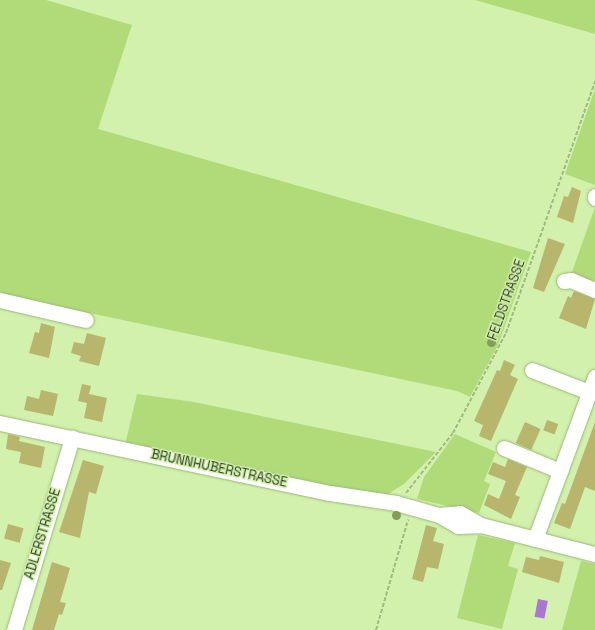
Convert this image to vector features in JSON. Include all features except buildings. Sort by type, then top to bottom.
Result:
[{"type":"street","points":[[564,281],[571,280],[595,290]]},
{"type":"street","points":[[0,300],[86,320]]},
{"type":"street","points":[[532,370],[589,392]]},
{"type":"street","points":[[535,539],[595,377]]},
{"type":"street","name":"BRUNNHUBERSTRASSE","points":[[0,423],[330,493],[396,503],[439,515],[460,513],[481,525],[595,554]]},
{"type":"street","name":"ADLERSTRASSE","points":[[14,630],[72,438]]},
{"type":"street","points":[[504,448],[560,471]]},
{"type":"path","name":"FELDSTRASSE","points":[[396,503],[441,450],[489,368],[506,333],[595,81]]},
{"type":"path","points":[[376,630],[411,508]]},
{"type":"green space","points":[[0,0],[46,0],[132,25],[98,129],[531,252],[498,345],[470,397],[457,391],[0,294]]},
{"type":"green space","points":[[475,0],[595,0],[595,34]]},
{"type":"green space","points":[[595,89],[595,185],[565,174]]},
{"type":"green space","points":[[595,207],[595,286],[571,275]]},
{"type":"green space","points":[[137,394],[194,402],[436,452],[404,484],[388,494],[377,496],[125,445]]},
{"type":"green space","points":[[455,434],[496,452],[484,481],[490,484],[479,513],[417,499],[424,477]]},
{"type":"green space","points":[[478,535],[515,543],[508,566],[518,569],[502,629],[457,618]]},
{"type":"green space","points":[[581,561],[595,564],[595,630],[562,630]]},
{"type":"shaded area","points":[[538,599],[548,601],[544,619],[535,617]]}]
